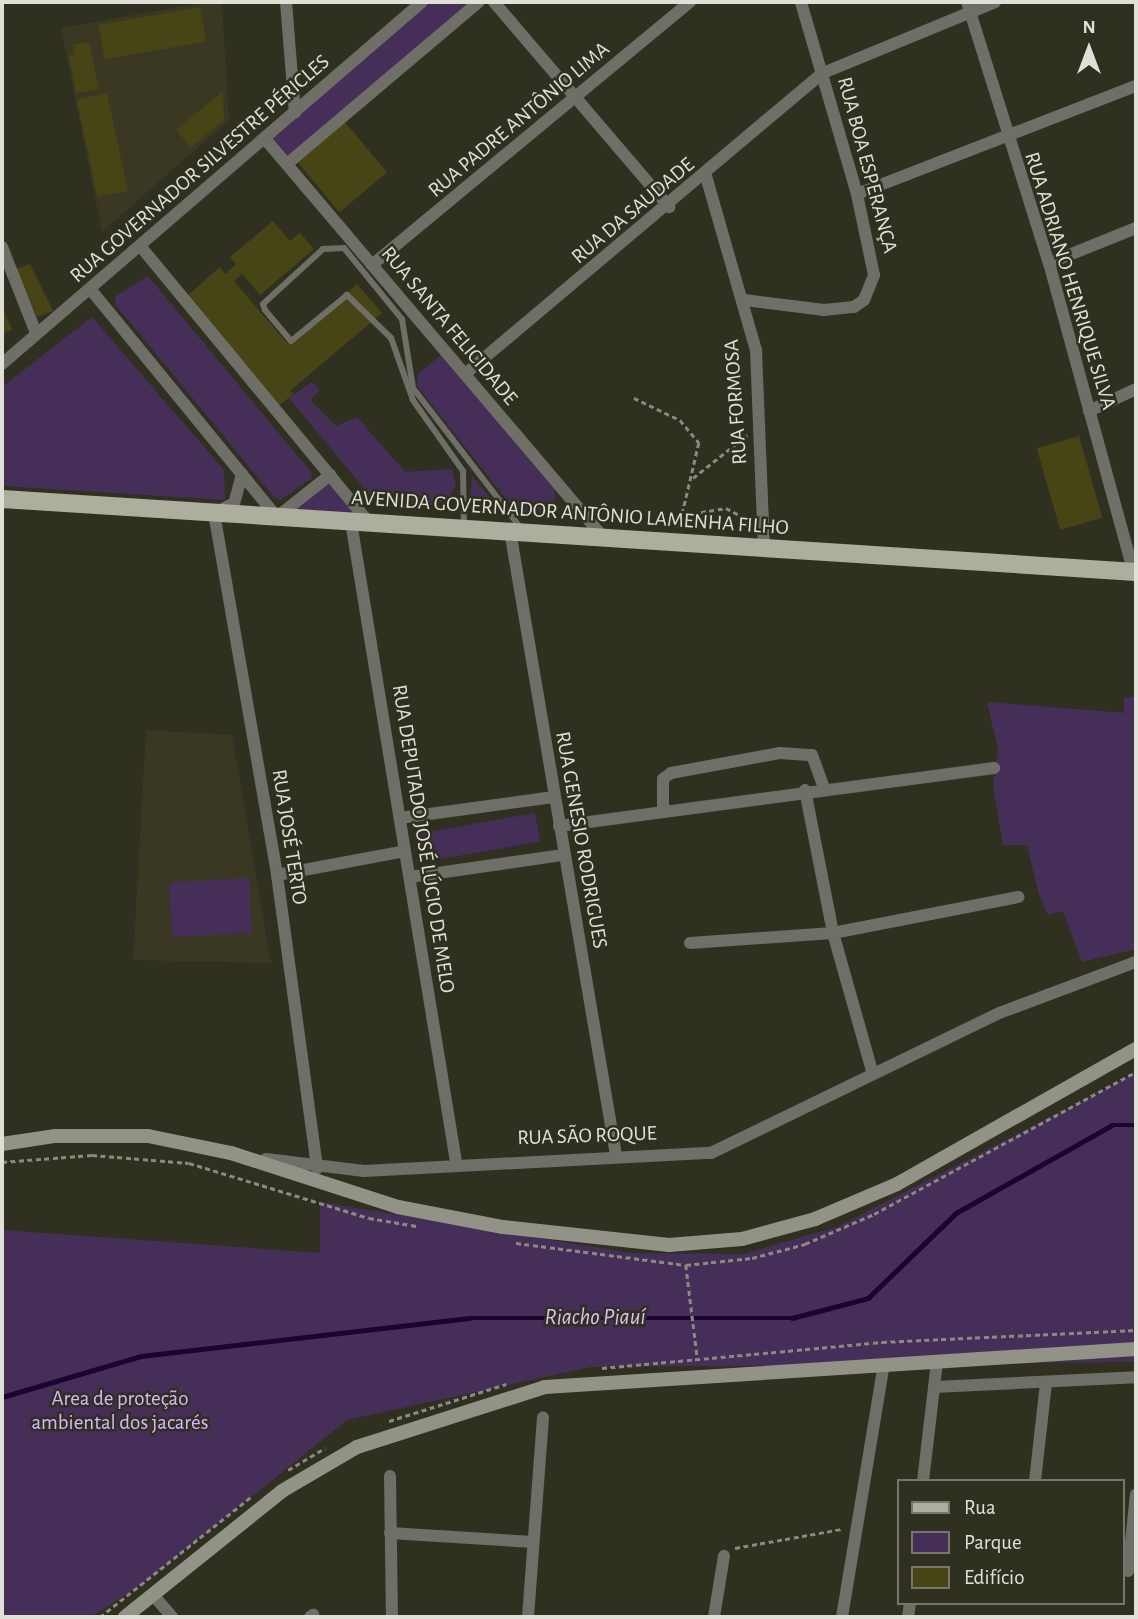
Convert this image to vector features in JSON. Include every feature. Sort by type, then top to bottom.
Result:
[{"type":"main road","name":"AVENIDA GOVERNADOR ANTÔNIO LAMENHA FILHO","points":[[2,499],[1135,571]]},
{"type":"main road","points":[[231,1153],[398,1207],[503,1227],[669,1245],[742,1239],[815,1219],[897,1184],[1136,1049]]},
{"type":"main road","name":"RUA SÃO ROQUE","points":[[2,1144],[55,1136],[136,1135],[231,1153]]},
{"type":"main road","points":[[125,1617],[282,1491],[357,1447],[532,1391],[883,1369],[937,1362],[1136,1349]]},
{"type":"street","points":[[286,2],[295,113]]},
{"type":"street","name":"RUA GOVERNADOR SILVESTRE PÉRICLES","points":[[2,364],[266,140],[422,2]]},
{"type":"street","points":[[287,164],[479,2]]},
{"type":"street","points":[[494,2],[669,207]]},
{"type":"street","name":"RUA PADRE ANTÔNIO LIMA","points":[[372,265],[578,98],[690,2]]},
{"type":"street","name":"RUA BOA ESPERANÇA","points":[[744,300],[824,310],[864,300],[874,275],[873,256],[858,194],[801,2]]},
{"type":"street","name":"RUA DA SAUDADE","points":[[465,374],[706,176],[823,73],[969,7],[995,2]]},
{"type":"street","name":"RUA ADRIANO HENRIQUE SILVA","points":[[969,7],[1049,263],[1135,571]]},
{"type":"street","points":[[858,194],[1008,138],[1136,86]]},
{"type":"street","name":"RUA SANTA FELICIDADE","points":[[266,140],[603,537]]},
{"type":"street","name":"RUA FORMOSA","points":[[706,176],[744,300],[756,350],[764,548]]},
{"type":"street","points":[[1049,263],[1136,228]]},
{"type":"street","points":[[2,247],[36,333]]},
{"type":"street","points":[[141,247],[369,523]]},
{"type":"street","points":[[91,290],[277,517],[330,475]]},
{"type":"street","points":[[1089,411],[1136,389]]},
{"type":"street","points":[[214,513],[234,503],[242,474]]},
{"type":"street","name":"RUA JOSÉ TERTO","points":[[214,513],[277,875],[317,1168]]},
{"type":"street","name":"RUA DEPUTADO JOSÉ LÚCIO DE MELO","points":[[351,522],[456,1162]]},
{"type":"street","name":"RUA GENESIO RODRIGUES","points":[[517,532],[563,855],[616,1156]]},
{"type":"street","points":[[663,810],[663,779],[671,773],[780,753],[812,755],[824,788]]},
{"type":"street","points":[[559,826],[805,790],[994,768]]},
{"type":"street","points":[[805,790],[833,933],[872,1071]]},
{"type":"street","points":[[400,818],[554,797]]},
{"type":"street","points":[[277,875],[405,851]]},
{"type":"street","points":[[410,877],[563,855]]},
{"type":"street","points":[[690,943],[833,933],[1019,897]]},
{"type":"street","name":"RUA SÃO ROQUE","points":[[231,1153],[317,1168],[364,1171],[456,1162],[712,1153],[740,1143],[872,1071],[1002,1012],[1136,962]]},
{"type":"street","points":[[923,1479],[937,1362]]},
{"type":"street","points":[[842,1617],[883,1369]]},
{"type":"street","points":[[933,1387],[1136,1377]]},
{"type":"street","points":[[1035,1479],[1046,1383]]},
{"type":"street","points":[[528,1617],[543,1418]]},
{"type":"street","points":[[390,1476],[392,1617]]},
{"type":"street","points":[[1129,1570],[1136,1494]]},
{"type":"street","points":[[390,1533],[533,1542]]},
{"type":"street","points":[[714,1617],[724,1556]]},
{"type":"street","points":[[154,1596],[172,1617]]},
{"type":"lane","points":[[464,528],[463,471],[413,400],[391,338],[352,296],[291,341],[265,310],[263,304],[323,249],[344,248],[402,319],[413,388],[517,532]]},
{"type":"path","points":[[634,398],[680,420],[699,443],[693,478],[675,542]]},
{"type":"path","points":[[693,478],[758,428]]},
{"type":"path","points":[[684,515],[726,508],[764,529]]},
{"type":"path","points":[[513,1243],[686,1265],[752,1258],[851,1224],[1136,1072]]},
{"type":"path","points":[[2,1162],[92,1156],[189,1163],[369,1217],[422,1227]]},
{"type":"path","points":[[686,1265],[698,1357]]},
{"type":"path","points":[[589,1370],[698,1357],[1136,1330]]},
{"type":"path","points":[[377,1426],[516,1382]]},
{"type":"path","points":[[284,1473],[330,1446]]},
{"type":"path","points":[[100,1617],[262,1488]]},
{"type":"path","points":[[724,1556],[731,1549],[855,1527]]},
{"type":"shaded area","points":[[207,2],[222,2],[229,120],[102,232],[61,28]]},
{"type":"shaded area","points":[[146,730],[232,735],[271,963],[133,960]]},
{"type":"green space","points":[[422,2],[479,2],[287,164],[266,140]]},
{"type":"green space","points":[[148,276],[311,472],[312,478],[280,500],[274,497],[115,304],[116,296]]},
{"type":"green space","points":[[92,317],[224,470],[225,500],[2,486],[2,387]]},
{"type":"green space","points":[[441,355],[555,490],[554,510],[518,514],[417,386],[418,374]]},
{"type":"green space","points":[[312,382],[320,390],[310,400],[336,426],[357,417],[405,472],[452,469],[456,484],[449,499],[428,506],[378,505],[289,398]]},
{"type":"green space","points":[[330,475],[369,523],[277,517]]},
{"type":"green space","points":[[472,476],[495,504],[495,509],[469,508]]},
{"type":"green space","points":[[1124,697],[1136,698],[1136,949],[1082,962],[1063,911],[1048,915],[1039,895],[1027,845],[1003,845],[993,786],[998,749],[987,702],[1124,713]]},
{"type":"green space","points":[[535,813],[540,842],[427,862],[422,833]]},
{"type":"green space","points":[[249,878],[252,933],[172,937],[169,882]]},
{"type":"green space","name":"Area de proteção ambiental dos jacarés","points":[[1136,1073],[1136,1362],[591,1367],[347,1420],[144,1583],[91,1617],[2,1617],[2,1230],[320,1253],[320,1202],[630,1253],[743,1254],[837,1227]]},
{"type":"building","points":[[200,7],[206,41],[105,59],[99,25]]},
{"type":"building","points":[[89,42],[99,89],[76,93],[69,56],[74,54],[73,45]]},
{"type":"building","points":[[223,91],[224,120],[191,147],[176,130]]},
{"type":"building","points":[[107,93],[128,191],[97,197],[77,99]]},
{"type":"building","points":[[344,121],[387,172],[340,212],[297,161]]},
{"type":"building","points":[[273,221],[290,241],[300,233],[314,249],[260,295],[242,274],[234,281],[287,343],[357,284],[382,313],[290,391],[294,394],[278,406],[187,296],[220,267],[225,274],[236,264],[230,257]]},
{"type":"building","points":[[30,264],[53,311],[37,317],[16,269]]},
{"type":"building","points":[[2,307],[12,329],[2,335]]},
{"type":"building","points":[[1079,436],[1102,518],[1060,530],[1037,448]]},
{"type":"waterway","name":"Riacho Piauí","points":[[2,1397],[141,1356],[469,1318],[792,1318],[868,1298],[956,1213],[1112,1125],[1136,1125]]}]
